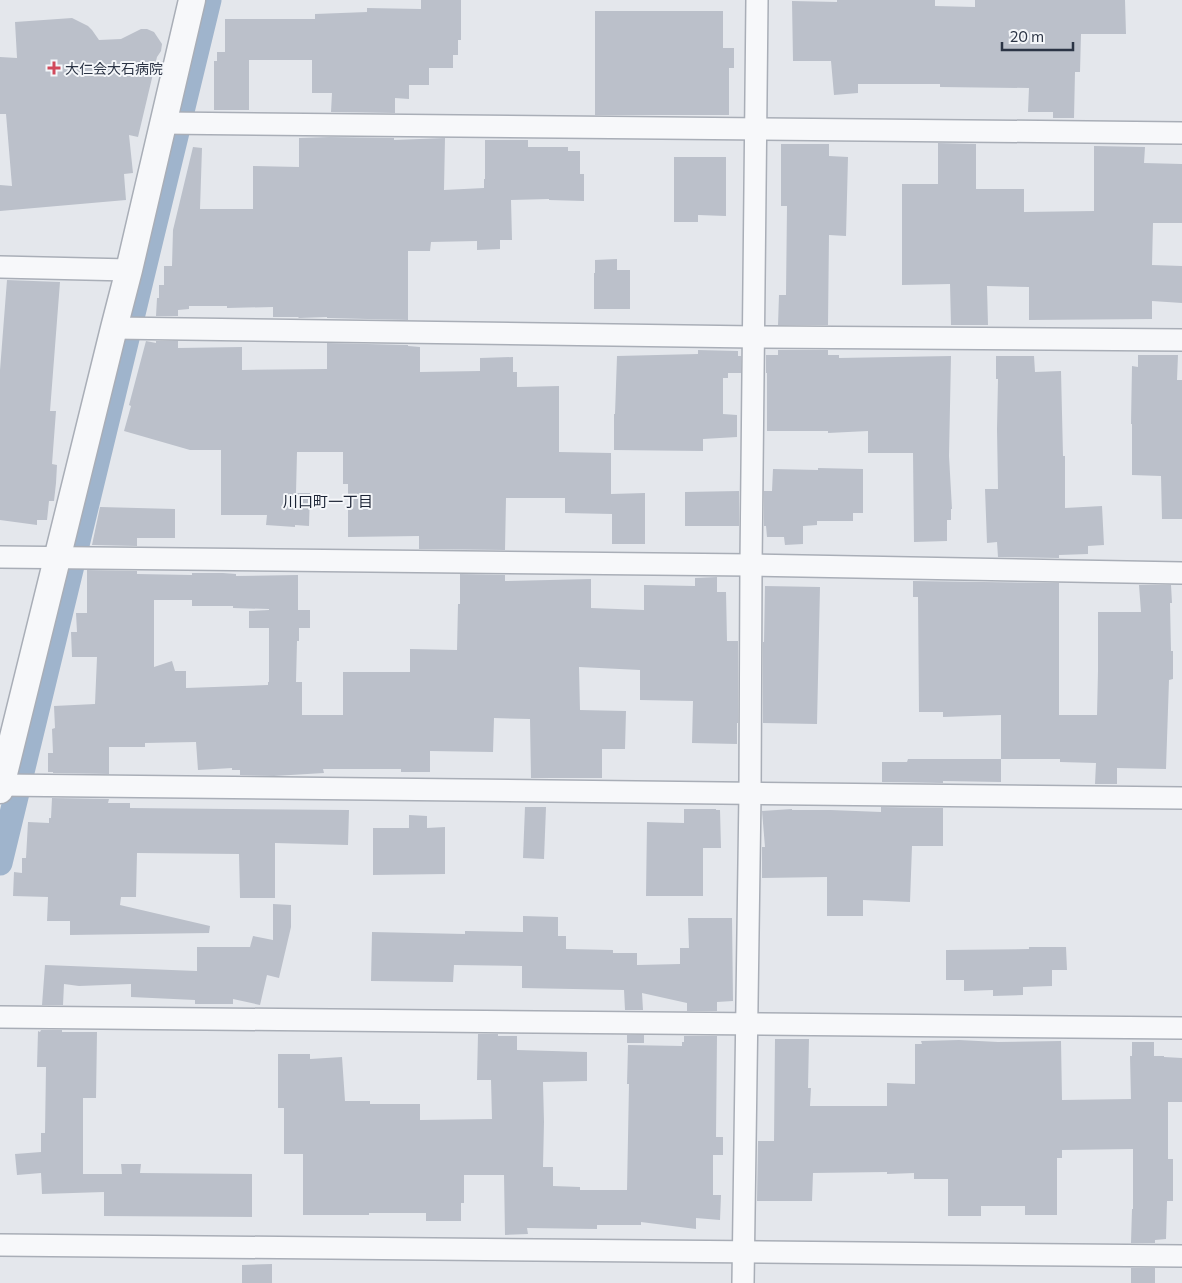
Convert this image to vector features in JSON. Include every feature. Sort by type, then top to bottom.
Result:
[{"type":"street","points":[[192,0],[129,270],[0,787],[1182,798]]},
{"type":"street","points":[[743,1283],[750,793],[756,0]]},
{"type":"street","points":[[163,123],[1182,133]]},
{"type":"street","points":[[0,267],[129,270]]},
{"type":"street","points":[[114,328],[754,337],[1182,340]]},
{"type":"street","points":[[0,557],[751,565],[1182,572]]},
{"type":"street","points":[[0,1017],[1182,1028]]},
{"type":"street","points":[[0,1245],[1182,1256]]},
{"type":"building","points":[[421,0],[461,0],[461,40],[458,40],[458,55],[453,55],[453,68],[429,68],[429,85],[409,85],[409,99],[395,98],[395,113],[331,112],[332,93],[312,93],[312,60],[249,60],[249,110],[214,110],[214,61],[217,61],[217,52],[225,52],[225,19],[315,19],[315,14],[367,12],[367,8],[421,9]]},
{"type":"building","points":[[837,0],[935,0],[935,6],[975,7],[975,0],[1125,0],[1126,34],[1081,34],[1080,72],[1075,72],[1074,118],[1053,118],[1053,112],[1028,112],[1029,88],[940,87],[940,84],[858,84],[858,93],[834,95],[831,61],[793,61],[792,1],[837,2]]},
{"type":"building","points":[[595,11],[723,11],[723,48],[734,48],[734,68],[729,68],[729,115],[595,115]]},
{"type":"building","points":[[72,18],[88,26],[99,40],[121,39],[141,29],[147,29],[154,32],[162,44],[161,51],[157,57],[138,137],[129,135],[133,173],[124,174],[126,200],[0,211],[0,185],[12,186],[6,114],[0,114],[0,57],[17,58],[15,22]]},
{"type":"building","points":[[299,138],[394,138],[394,140],[445,138],[444,190],[484,188],[485,140],[528,140],[528,147],[568,147],[568,151],[580,151],[580,174],[584,174],[584,201],[549,199],[511,200],[512,240],[500,240],[500,249],[477,250],[477,241],[431,242],[430,251],[408,251],[408,320],[273,317],[273,307],[227,308],[227,306],[189,306],[189,309],[178,310],[178,316],[156,316],[159,285],[164,285],[164,266],[172,266],[173,230],[193,147],[202,148],[200,209],[253,209],[253,166],[299,167]]},
{"type":"building","points":[[938,143],[976,144],[976,189],[1024,189],[1024,212],[1094,211],[1094,146],[1145,147],[1144,163],[1182,164],[1182,223],[1153,223],[1152,265],[1182,266],[1182,303],[1152,301],[1152,319],[1029,320],[1029,287],[987,286],[988,325],[951,325],[950,284],[902,285],[902,184],[938,184]]},
{"type":"building","points":[[781,144],[829,144],[829,156],[848,157],[846,236],[829,235],[828,325],[778,325],[779,295],[786,295],[787,206],[781,206]]},
{"type":"building","points":[[674,157],[726,157],[726,216],[698,215],[698,222],[674,222]]},
{"type":"building","points":[[617,259],[617,270],[630,270],[630,309],[594,309],[595,260]]},
{"type":"building","points":[[7,280],[60,282],[50,411],[56,411],[52,464],[57,465],[56,483],[54,501],[49,501],[47,520],[37,520],[37,525],[0,520],[0,370]]},
{"type":"building","points":[[146,341],[156,343],[156,341],[178,341],[178,348],[242,347],[242,370],[327,369],[327,343],[420,347],[420,372],[480,371],[480,358],[513,357],[513,372],[517,372],[517,387],[559,386],[559,452],[611,453],[611,494],[645,493],[645,544],[612,544],[612,514],[565,513],[565,498],[506,498],[505,550],[419,549],[419,536],[348,537],[348,484],[343,484],[343,452],[297,452],[296,493],[310,493],[309,526],[266,525],[267,515],[221,515],[221,450],[190,450],[124,431]]},
{"type":"building","points":[[698,350],[738,351],[738,356],[741,356],[741,373],[728,373],[728,378],[723,378],[723,414],[737,415],[737,437],[703,439],[703,451],[614,450],[617,356],[698,354]]},
{"type":"building","points":[[778,350],[828,350],[828,355],[839,355],[839,358],[951,356],[949,456],[952,509],[951,520],[947,520],[947,541],[914,542],[913,453],[868,453],[868,431],[828,433],[828,431],[767,431],[766,355],[778,355]]},
{"type":"building","points":[[1138,355],[1178,355],[1177,380],[1182,380],[1182,519],[1162,519],[1161,476],[1132,475],[1132,366],[1138,367]]},
{"type":"building","points":[[996,356],[1034,356],[1035,372],[1061,371],[1063,456],[1065,456],[1065,508],[1102,506],[1104,545],[1088,546],[1088,554],[1059,555],[1059,558],[998,557],[997,542],[987,543],[985,489],[998,489],[998,379],[996,379]]},
{"type":"building","points":[[818,468],[863,469],[863,513],[853,513],[853,521],[817,521],[817,525],[803,526],[803,544],[785,545],[784,537],[767,537],[766,526],[764,526],[764,491],[772,491],[773,469],[818,470]]},
{"type":"building","points":[[739,491],[739,526],[685,526],[685,492]]},
{"type":"building","points":[[100,507],[175,509],[175,538],[137,538],[137,546],[92,545]]},
{"type":"building","points":[[87,570],[137,571],[137,574],[192,575],[192,573],[223,573],[236,574],[236,576],[298,575],[298,610],[310,610],[310,628],[299,628],[299,641],[297,641],[296,682],[302,682],[302,715],[343,715],[343,672],[410,672],[410,649],[457,650],[460,574],[505,575],[505,581],[591,579],[591,608],[644,610],[644,585],[695,586],[695,578],[717,577],[717,592],[726,592],[727,641],[738,641],[737,744],[692,743],[693,701],[640,700],[640,670],[579,667],[580,710],[626,711],[625,749],[602,749],[602,778],[531,778],[530,719],[494,718],[493,752],[430,751],[430,772],[401,772],[401,769],[323,769],[324,773],[274,776],[240,775],[240,770],[232,770],[232,768],[198,770],[196,742],[145,743],[145,747],[109,747],[109,774],[48,772],[48,753],[53,753],[52,729],[55,728],[54,706],[95,704],[97,657],[72,657],[71,632],[77,632],[76,613],[87,613]],"holes":[[[154,600],[192,600],[192,606],[233,606],[233,608],[269,609],[249,611],[249,628],[269,628],[268,685],[186,688],[186,671],[175,671],[172,661],[154,667]]]},
{"type":"building","points":[[913,581],[1059,583],[1059,715],[1097,715],[1098,612],[1141,612],[1139,585],[1171,585],[1173,679],[1169,680],[1166,769],[1117,768],[1117,784],[1095,784],[1096,763],[1060,762],[1060,759],[1001,759],[1001,715],[943,717],[943,712],[919,712],[918,597],[913,597]]},
{"type":"building","points":[[765,586],[820,587],[817,724],[763,723]]},
{"type":"building","points":[[908,759],[1001,759],[1001,782],[882,782],[882,762],[907,762]]},
{"type":"building","points":[[52,798],[109,799],[108,803],[130,803],[130,808],[349,810],[348,845],[275,843],[275,898],[240,898],[239,854],[137,853],[136,897],[121,897],[120,905],[210,926],[209,933],[70,935],[70,921],[47,921],[48,897],[13,896],[14,872],[22,873],[22,858],[26,858],[28,822],[49,823]]},
{"type":"building","points":[[525,807],[546,807],[544,859],[523,858]]},
{"type":"building","points":[[881,807],[943,808],[943,846],[912,846],[910,902],[863,900],[863,916],[827,916],[827,877],[762,878],[762,847],[765,847],[762,811],[792,809],[881,812]]},
{"type":"building","points":[[684,809],[720,810],[721,848],[703,848],[703,896],[646,896],[647,822],[684,823]]},
{"type":"building","points":[[409,815],[427,816],[427,828],[445,827],[445,874],[373,875],[373,828],[409,828]]},
{"type":"building","points":[[273,904],[291,905],[291,927],[279,978],[267,975],[260,1005],[233,999],[233,1004],[195,1004],[195,1000],[131,997],[131,984],[79,986],[64,984],[63,1005],[42,1005],[45,965],[197,971],[197,947],[250,947],[253,936],[273,940]]},
{"type":"building","points":[[523,916],[558,917],[558,936],[566,936],[566,949],[613,950],[613,953],[637,953],[637,965],[680,964],[680,948],[689,948],[688,918],[732,918],[733,1001],[717,1002],[717,1011],[687,1011],[687,1003],[642,993],[643,1010],[625,1010],[624,990],[522,988],[522,966],[454,965],[453,982],[371,981],[372,932],[465,934],[465,931],[523,932]]},
{"type":"building","points":[[1029,947],[1066,947],[1067,970],[1052,970],[1052,986],[1023,987],[1023,995],[993,996],[993,990],[964,991],[964,980],[946,980],[946,950],[1029,949]]},
{"type":"building","points":[[41,1030],[97,1032],[96,1098],[83,1098],[83,1174],[122,1174],[121,1164],[141,1164],[140,1173],[252,1174],[252,1217],[104,1216],[104,1192],[42,1194],[41,1173],[17,1175],[15,1154],[41,1152],[41,1133],[45,1133],[46,1067],[37,1067],[38,1031],[40,1032]]},
{"type":"building","points":[[478,1034],[517,1036],[517,1050],[587,1052],[587,1081],[543,1082],[543,1167],[553,1167],[553,1186],[580,1187],[580,1190],[627,1190],[628,1045],[682,1046],[684,1036],[717,1036],[716,1137],[723,1137],[723,1155],[713,1155],[713,1195],[721,1195],[720,1220],[696,1218],[696,1229],[641,1222],[641,1225],[597,1225],[597,1229],[527,1228],[528,1234],[505,1235],[504,1175],[464,1175],[464,1203],[461,1203],[461,1221],[426,1221],[426,1213],[303,1215],[303,1154],[284,1154],[284,1108],[278,1108],[278,1054],[310,1054],[310,1059],[342,1057],[345,1101],[370,1101],[370,1104],[420,1104],[420,1120],[492,1119],[491,1080],[477,1080]]},
{"type":"building","points":[[627,1035],[644,1035],[644,1043],[627,1043]]},
{"type":"building","points":[[775,1039],[809,1039],[808,1088],[811,1088],[810,1106],[887,1106],[887,1083],[915,1084],[915,1044],[922,1044],[921,1041],[959,1040],[998,1042],[1061,1041],[1062,1100],[1131,1099],[1130,1056],[1132,1056],[1132,1042],[1154,1042],[1154,1056],[1182,1058],[1182,1102],[1168,1102],[1168,1159],[1173,1159],[1173,1201],[1167,1201],[1166,1239],[1155,1240],[1155,1243],[1131,1243],[1133,1149],[1062,1150],[1062,1158],[1057,1158],[1057,1215],[1025,1215],[1025,1206],[981,1206],[981,1216],[948,1216],[948,1179],[914,1179],[914,1173],[813,1173],[812,1201],[757,1201],[758,1141],[774,1141]]},
{"type":"building","points":[[272,1264],[272,1283],[242,1283],[242,1265]]},
{"type":"building","points":[[1131,1268],[1155,1268],[1155,1283],[1131,1283]]},
{"type":"waterway","points":[[0,863],[209,0]]},
{"type":"place","name":"大仁会大石病院","points":[[54,68]]},
{"type":"district","name":"川口町一丁目","points":[[328,501]]}]
